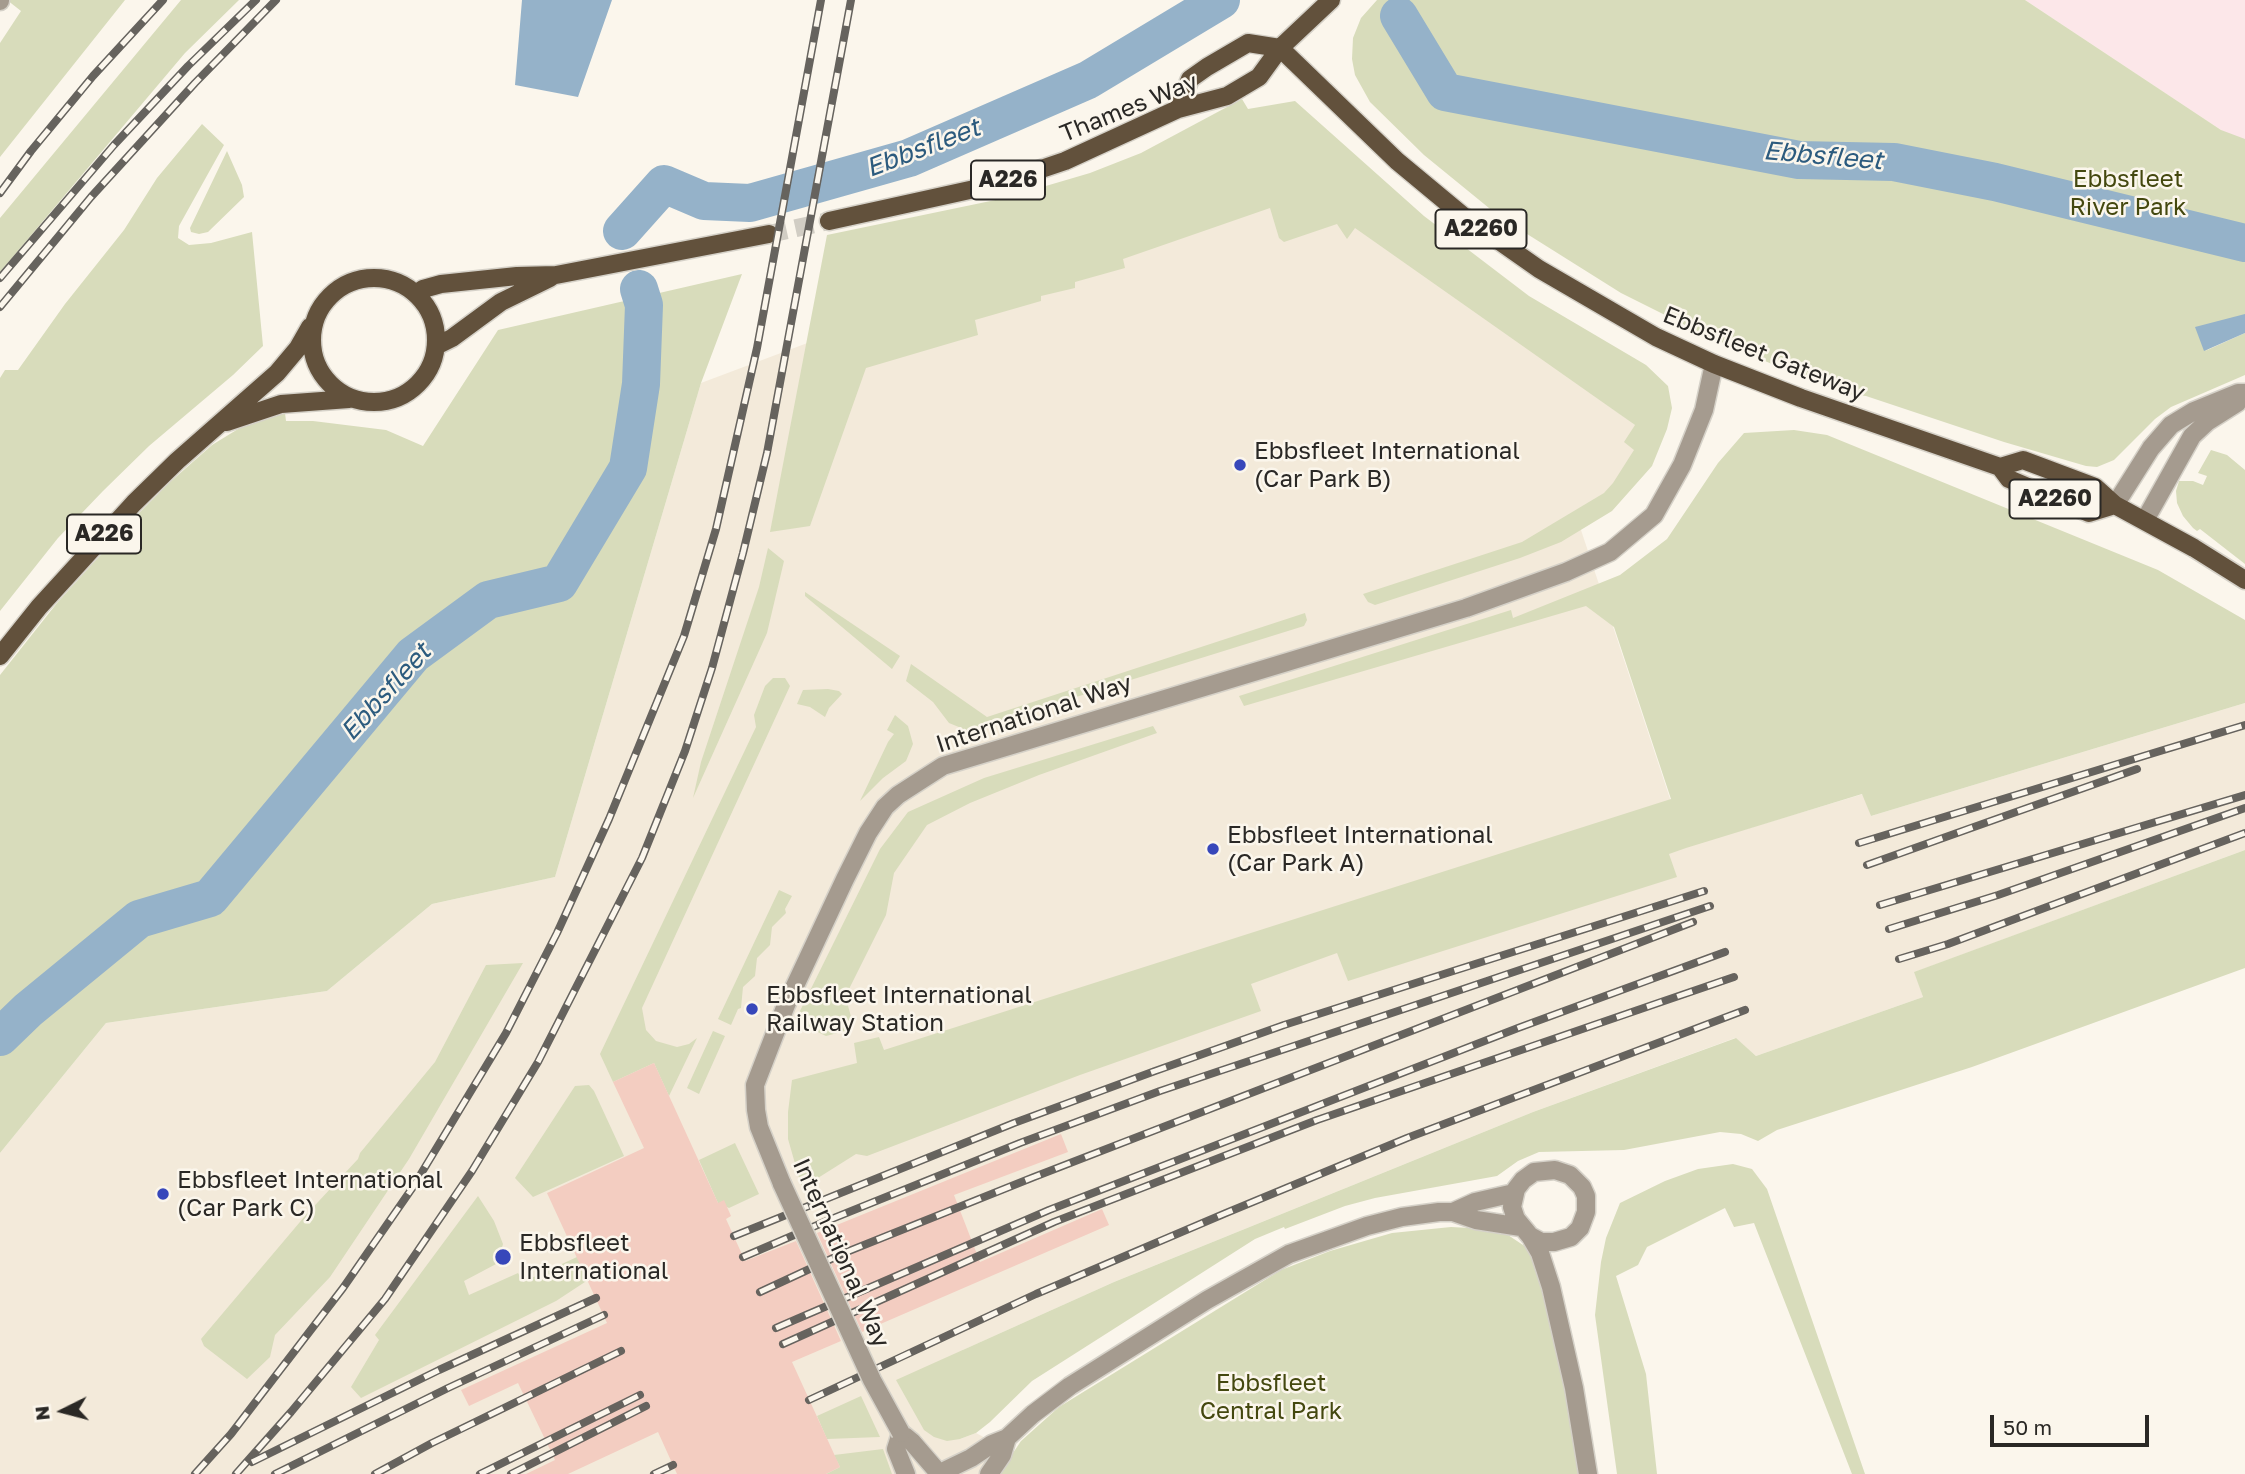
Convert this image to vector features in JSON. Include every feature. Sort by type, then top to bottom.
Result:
[{"type":"main road","name":"Thames Way","points":[[829,221],[967,192],[1023,176],[1065,162],[1178,109],[1227,96],[1259,77],[1280,48],[1331,0]]},
{"type":"main road","points":[[1178,109],[1190,79],[1214,63],[1248,43],[1280,48]]},
{"type":"main road","name":"Ebbsfleet Gateway","points":[[1280,48],[1397,161],[1462,215],[1539,269],[1656,337],[1714,364],[1812,402],[2000,467],[2008,479],[2089,513],[2115,505]]},
{"type":"main road","points":[[417,293],[441,284],[556,275],[768,234]]},
{"type":"main road","points":[[436,346],[452,338],[501,302],[556,275]]},
{"type":"main road","points":[[379,279],[394,282],[417,293],[426,305],[434,323],[436,346],[432,366],[421,380],[400,396],[372,402],[349,399],[329,384],[319,372],[313,355],[310,327],[325,300],[354,281],[379,279]]},
{"type":"main road","name":"A226","points":[[0,656],[39,607],[134,503],[277,373],[298,348],[310,327]]},
{"type":"main road","name":"A226","points":[[220,424],[239,420],[281,404],[349,399]]},
{"type":"main road","points":[[2000,467],[2023,460],[2095,487],[2115,505]]},
{"type":"main road","name":"A2260","points":[[2115,505],[2245,580]]},
{"type":"street","name":"International Way","points":[[1453,1212],[1526,1232],[1547,1243],[1574,1235],[1585,1217],[1586,1195],[1574,1178],[1555,1170],[1541,1170],[1523,1180],[1514,1193],[1475,1202],[1453,1212],[1402,1217],[1307,1246],[1269,1263],[1070,1386],[1007,1438],[943,1472],[901,1433],[872,1380],[782,1184],[759,1127],[755,1086],[786,1004],[862,844],[885,807],[898,795],[943,766],[1466,608],[1566,572],[1610,552],[1654,515],[1682,465],[1704,410],[1714,364]]},
{"type":"street","points":[[2115,505],[2151,448],[2171,425],[2194,411],[2238,393],[2245,395]]},
{"type":"street","points":[[2144,520],[2192,436],[2245,395]]},
{"type":"street","points":[[1514,1193],[1513,1212],[1544,1264],[1558,1315],[1577,1404],[1588,1474]]},
{"type":"street","name":"International Way","points":[[901,1433],[896,1449],[906,1474]]},
{"type":"street","name":"International Way","points":[[989,1474],[1002,1455],[1007,1438]]},
{"type":"shaded area","points":[[2025,0],[2245,0],[2245,146]]},
{"type":"shaded area","points":[[1281,165],[1635,425],[1635,449],[1606,510],[1580,527],[1686,847],[1863,794],[1871,816],[2245,703],[2245,850],[1915,972],[1923,997],[1756,1056],[1735,1038],[1533,1112],[1114,1282],[963,1350],[960,1439],[976,1433],[1034,1464],[1028,1474],[0,1474],[0,1153],[106,1023],[327,991],[432,904],[555,877],[701,383]]},
{"type":"green space","points":[[7,0],[125,0],[0,157],[0,43],[21,11]]},
{"type":"green space","points":[[181,0],[239,0],[185,53],[0,272],[0,218]]},
{"type":"green space","name":"Ebbsfleet River Park","points":[[1377,0],[2025,0],[2221,130],[2245,139],[2245,327],[2205,351],[2245,333],[2245,375],[2171,407],[2155,419],[2114,460],[2097,467],[2004,442],[1866,396],[1847,394],[1795,374],[1705,335],[1621,293],[1500,217],[1424,155],[1370,102],[1355,75],[1352,59],[1353,38],[1361,18]]},
{"type":"green space","points":[[1242,99],[1248,109],[1295,101],[1424,216],[1529,296],[1646,365],[1668,386],[1672,408],[1667,429],[1652,466],[1612,511],[1561,542],[1520,558],[1375,605],[1368,602],[1363,594],[1522,542],[1604,493],[1634,450],[1624,442],[1635,425],[1355,228],[1347,239],[1337,224],[1284,242],[1279,238],[1270,208],[1123,259],[1125,268],[1075,282],[1075,288],[1041,296],[1041,301],[975,320],[978,335],[866,368],[810,526],[770,532],[827,235],[1005,198],[1090,173],[1141,153]]},
{"type":"green space","points":[[202,124],[224,145],[179,226],[178,238],[189,245],[211,243],[252,232],[263,346],[149,446],[103,491],[58,538],[0,611],[0,378],[5,370],[18,370],[65,304],[124,230],[157,178]]},
{"type":"green space","points":[[227,151],[242,185],[244,197],[208,232],[191,232],[190,228]]},
{"type":"green space","points":[[742,274],[701,383],[555,877],[432,904],[327,991],[106,1023],[0,1153],[0,675],[57,603],[169,483],[212,445],[243,426],[264,417],[285,413],[286,421],[313,421],[386,430],[423,446],[498,330]]},
{"type":"green space","points":[[1794,430],[1827,435],[2158,570],[2245,620],[2245,703],[1871,816],[1862,794],[1686,848],[1669,854],[1677,877],[1348,981],[1337,953],[1251,984],[1261,1011],[1080,1075],[867,1156],[856,1154],[802,1188],[788,1139],[792,1080],[857,1063],[854,1043],[879,1037],[884,1050],[1671,799],[1614,627],[1586,606],[1244,706],[1239,696],[1511,610],[1513,618],[1620,575],[1667,539],[1718,463],[1744,433]]},
{"type":"green space","points":[[2211,450],[2227,455],[2245,470],[2245,564],[2200,529],[2197,531],[2193,528],[2177,503],[2179,481],[2193,481],[2203,485],[2207,476],[2198,473]]},
{"type":"green space","points":[[768,548],[784,561],[767,633],[693,798],[701,762],[759,587]]},
{"type":"green space","points":[[805,592],[900,656],[892,669],[805,596]]},
{"type":"green space","points":[[1305,613],[1307,620],[1304,626],[971,732],[949,723],[933,702],[906,681],[911,664],[987,717]]},
{"type":"green space","points":[[773,678],[785,678],[790,686],[642,1008],[646,1030],[656,1041],[677,1047],[689,1044],[697,1038],[669,1096],[654,1063],[613,1082],[600,1054],[756,727],[754,715],[765,686]]},
{"type":"green space","points":[[828,689],[842,694],[829,708],[825,717],[810,707],[797,704],[803,690]]},
{"type":"green space","points":[[895,715],[908,726],[913,744],[906,761],[883,778],[860,801],[894,734],[887,730]]},
{"type":"green space","points":[[1153,726],[1157,733],[1039,775],[970,803],[927,825],[894,873],[886,915],[849,989],[847,1002],[853,1024],[849,1030],[826,1036],[799,1023],[799,1013],[880,849],[908,812],[984,778]]},
{"type":"green space","points":[[2245,850],[2245,968],[1972,1067],[1777,1130],[1758,1141],[1741,1134],[1720,1132],[1624,1150],[1539,1152],[1518,1161],[1497,1176],[1375,1198],[1345,1206],[1285,1229],[1284,1227],[1255,1239],[1032,1381],[990,1422],[976,1433],[960,1439],[947,1441],[924,1430],[896,1380],[1114,1282],[1533,1112],[1736,1038],[1756,1056],[1923,997],[1914,972]]},
{"type":"green space","points":[[779,890],[792,896],[785,909],[786,913],[772,927],[770,945],[757,958],[755,976],[743,987],[741,1008],[731,1025],[718,1019]]},
{"type":"green space","points":[[523,963],[409,1159],[330,1277],[275,1335],[270,1357],[247,1379],[204,1346],[201,1339],[305,1216],[358,1159],[360,1153],[435,1062],[486,965]]},
{"type":"green space","points":[[713,1031],[725,1036],[699,1094],[687,1088]]},
{"type":"green space","points":[[589,1085],[624,1156],[533,1197],[515,1178],[575,1086]]},
{"type":"green space","points":[[735,1143],[759,1194],[729,1208],[718,1203],[699,1160]]},
{"type":"green space","points":[[1733,1164],[1752,1169],[1767,1189],[1865,1474],[1852,1474],[1754,1223],[1734,1227],[1725,1208],[1647,1247],[1638,1265],[1616,1276],[1646,1374],[1657,1474],[1617,1474],[1595,1315],[1606,1238],[1620,1203],[1665,1181],[1698,1169]]},
{"type":"green space","points":[[478,1196],[494,1221],[503,1244],[498,1263],[464,1281],[469,1295],[518,1273],[523,1282],[577,1257],[588,1280],[556,1301],[361,1398],[351,1387],[379,1340],[375,1335]]},
{"type":"green space","name":"Ebbsfleet Central Park","points":[[1451,1227],[1489,1229],[1508,1235],[1526,1247],[1536,1260],[1565,1384],[1578,1474],[999,1474],[1021,1441],[1059,1407],[1281,1270],[1330,1251],[1392,1233]]},
{"type":"green space","points":[[861,1396],[880,1437],[827,1439],[817,1416]]},
{"type":"green space","points":[[883,1449],[892,1474],[826,1474],[840,1467],[834,1455]]},
{"type":"water","points":[[522,0],[612,0],[578,97],[515,85]]},
{"type":"water","points":[[2245,314],[2245,333],[2204,351],[2195,327]]},
{"type":"building","points":[[654,1063],[718,1203],[724,1200],[731,1216],[726,1219],[745,1261],[796,1241],[841,1341],[792,1362],[840,1467],[826,1474],[677,1474],[658,1432],[568,1474],[526,1474],[555,1460],[518,1383],[469,1406],[461,1390],[607,1323],[547,1193],[644,1148],[613,1082]]},
{"type":"building","points":[[1061,1134],[1068,1152],[954,1195],[980,1262],[1102,1209],[1109,1225],[862,1332],[817,1233]]},
{"type":"waterway","name":"Ebbsfleet","points":[[622,231],[664,184],[704,201],[750,203],[909,158],[1088,80],[1221,0]]},
{"type":"waterway","name":"Ebbsfleet","points":[[1399,16],[1445,92],[1799,160],[1894,162],[1995,182],[2245,243]]},
{"type":"waterway","name":"Ebbsfleet","points":[[0,1037],[28,1010],[139,919],[210,898],[413,655],[488,600],[559,583],[628,468],[641,384],[644,305],[639,289]]},
{"type":"tunnel","points":[[769,234],[829,221]]},
{"type":"railway","points":[[0,193],[93,76],[163,0]]},
{"type":"railway","points":[[0,278],[114,145],[188,66],[256,0]]},
{"type":"railway","points":[[0,307],[91,197],[195,83],[276,0]]},
{"type":"railway","points":[[195,1474],[231,1434],[343,1288],[413,1187],[506,1033],[557,933],[609,819],[684,636],[716,529],[757,348],[821,0]]},
{"type":"railway","points":[[236,1474],[385,1299],[472,1171],[538,1062],[642,858],[685,751],[712,668],[743,553],[767,453],[851,0]]},
{"type":"railway","points":[[1859,843],[2245,725]]},
{"type":"railway","points":[[1867,865],[2137,769]]},
{"type":"railway","points":[[1880,905],[2245,795]]},
{"type":"railway","points":[[1889,929],[1998,895],[2245,808]]},
{"type":"railway","points":[[1899,959],[1948,944],[2245,833]]},
{"type":"railway","points":[[734,1236],[1014,1123],[1284,1025],[1704,891]]},
{"type":"railway","points":[[743,1257],[1020,1143],[1160,1091],[1710,906]]},
{"type":"railway","points":[[760,1292],[844,1253],[1034,1177],[1693,922]]},
{"type":"railway","points":[[776,1328],[1049,1210],[1518,1028],[1725,952]]},
{"type":"railway","points":[[783,1344],[1054,1222],[1317,1120],[1734,977]]},
{"type":"railway","points":[[809,1400],[1036,1294],[1226,1213],[1407,1138],[1745,1010]]},
{"type":"railway","points":[[252,1462],[439,1370],[596,1298]]},
{"type":"railway","points":[[275,1474],[448,1388],[604,1315]]},
{"type":"railway","points":[[375,1474],[432,1443],[621,1351]]},
{"type":"railway","points":[[480,1474],[640,1395]]},
{"type":"railway","points":[[511,1474],[646,1406]]},
{"type":"railway","points":[[654,1474],[673,1465]]},
{"type":"place","name":"Ebbsfleet International (Car Park B)","points":[[1240,465]]},
{"type":"place","name":"Ebbsfleet International (Car Park A)","points":[[1213,849]]},
{"type":"place","name":"Ebbsfleet International Railway Station","points":[[752,1009]]},
{"type":"place","name":"Ebbsfleet International (Car Park C)","points":[[163,1194]]},
{"type":"place","name":"Ebbsfleet International","points":[[503,1257]]}]
